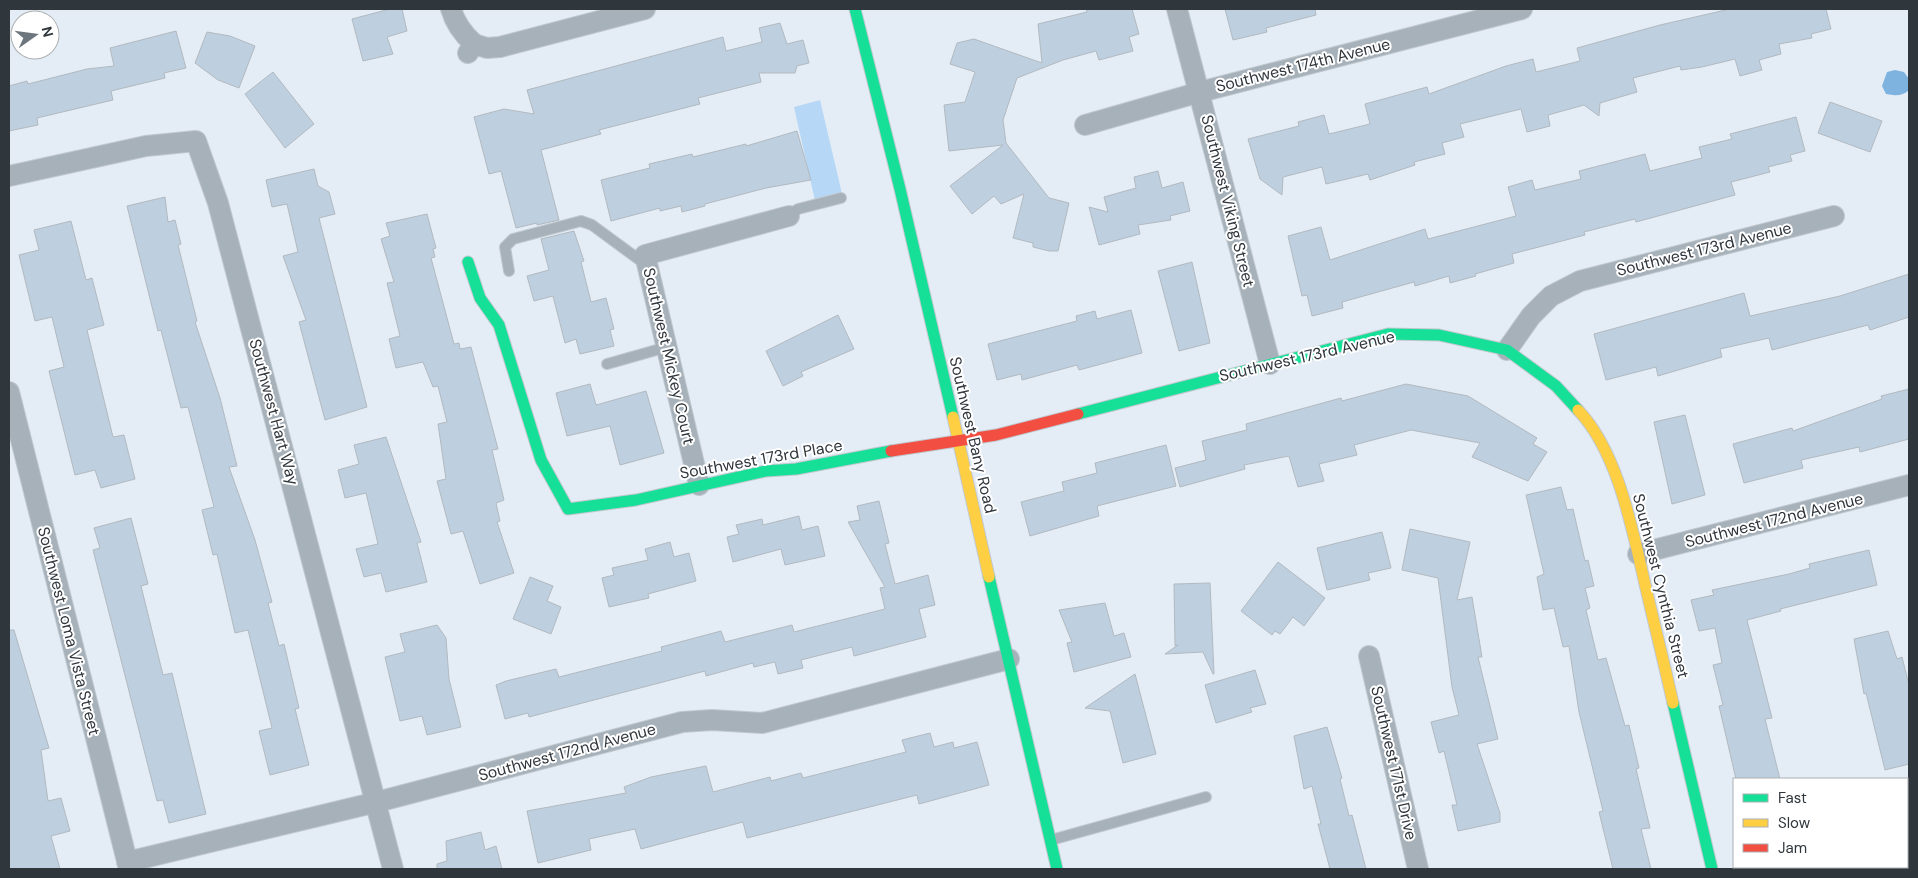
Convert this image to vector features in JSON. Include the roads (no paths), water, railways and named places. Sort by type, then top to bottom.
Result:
[{"type":"street","points":[[452,9],[453,18],[465,35],[471,49],[500,47],[645,9]]},
{"type":"street","name":"Southwest Bany Road","points":[[855,9],[900,189],[1057,869]]},
{"type":"street","name":"Southwest Viking Street","points":[[1177,9],[1270,364]]},
{"type":"street","name":"Southwest 174th Avenue","points":[[1085,125],[1200,92],[1522,9]]},
{"type":"street","name":"Southwest Hart Way","points":[[9,176],[146,146],[196,141],[218,203],[377,802],[393,869]]},
{"type":"street","name":"Southwest Mickey Court","points":[[699,485],[645,255],[789,216]]},
{"type":"street","name":"Southwest 173rd Avenue","points":[[959,441],[996,435],[1388,334],[1439,335],[1507,350],[1531,316],[1551,296],[1580,281],[1834,216]]},
{"type":"street","name":"Southwest 173rd Place","points":[[468,262],[480,298],[499,325],[541,460],[568,509],[636,500],[766,471],[796,469],[930,444],[959,441]]},
{"type":"street","name":"Southwest Cynthia Street","points":[[1507,350],[1556,386],[1581,413],[1607,452],[1638,554],[1712,869]]},
{"type":"street","name":"Southwest Loma Vista Street","points":[[9,392],[128,866]]},
{"type":"street","name":"Southwest 172nd Avenue","points":[[1638,554],[1909,485]]},
{"type":"street","name":"Southwest 171st Drive","points":[[1369,656],[1418,869]]},
{"type":"street","name":"Southwest 172nd Avenue","points":[[128,866],[682,722],[712,720],[762,723],[1009,659]]},
{"type":"lane","points":[[789,216],[798,209],[840,198]]},
{"type":"lane","points":[[509,271],[505,247],[512,239],[580,221],[592,225],[647,266]]},
{"type":"lane","points":[[607,364],[667,347]]},
{"type":"lane","points":[[1050,840],[1206,797]]}]
